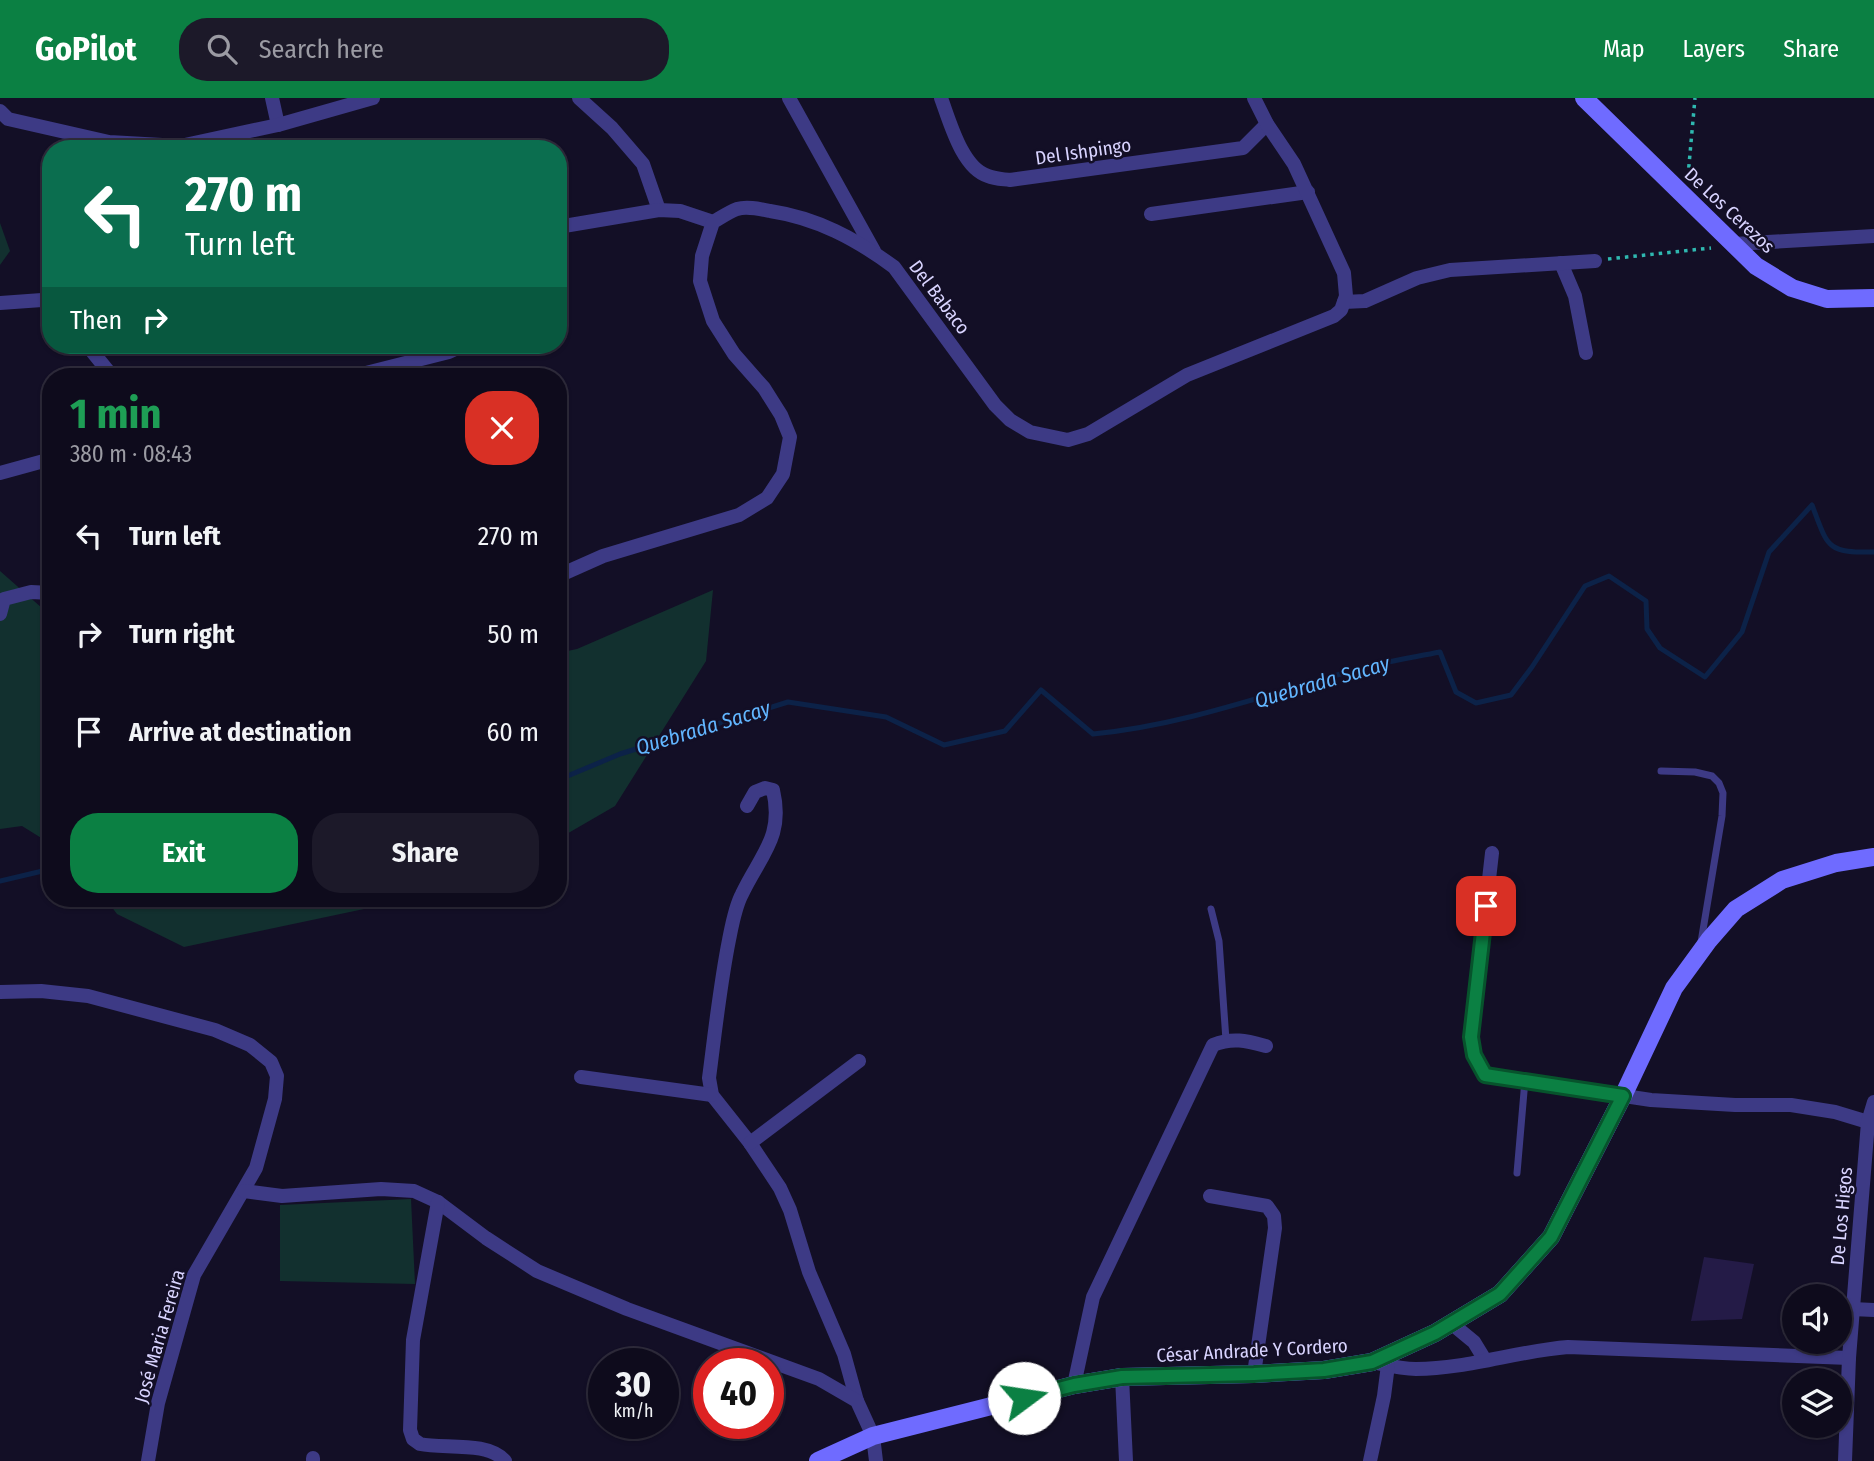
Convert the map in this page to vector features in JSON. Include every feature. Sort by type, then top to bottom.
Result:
[{"type":"street","points":[[272,98],[278,125]]},
{"type":"street","points":[[208,140],[278,125],[373,98]]},
{"type":"street","points":[[579,98],[612,128],[643,164],[659,210]]},
{"type":"street","points":[[789,98],[874,252]]},
{"type":"street","name":"Del Ishpingo","points":[[941,98],[959,145],[975,169],[987,176],[1010,180],[1243,148],[1267,124]]},
{"type":"street","points":[[1254,98],[1267,124],[1294,164],[1344,273],[1347,289],[1344,302],[1365,301],[1417,278],[1450,270],[1595,261]]},
{"type":"street","name":"De Los Cerezos","points":[[1584,98],[1756,266],[1792,288],[1827,299],[1874,298]]},
{"type":"street","points":[[0,111],[8,119],[99,140]]},
{"type":"street","points":[[1151,214],[1308,192]]},
{"type":"street","name":"Del Babaco","points":[[713,222],[737,209],[750,208],[790,214],[834,229],[874,252],[894,267],[995,405],[1010,420],[1030,432],[1068,440],[1088,434],[1187,375],[1334,316],[1341,310],[1344,302]]},
{"type":"street","points":[[567,226],[659,210],[680,211],[713,222],[702,257],[700,281],[713,321],[734,354],[764,388],[790,437],[783,474],[767,498],[739,515],[603,556],[567,572]]},
{"type":"street","points":[[1734,244],[1874,236]]},
{"type":"street","points":[[1561,263],[1574,296],[1586,353]]},
{"type":"street","points":[[0,303],[42,300]]},
{"type":"street","points":[[94,354],[106,368]]},
{"type":"street","points":[[386,368],[441,354]]},
{"type":"street","points":[[0,474],[42,462]]},
{"type":"street","points":[[1,601],[31,592],[42,593]]},
{"type":"street","points":[[747,806],[755,792],[765,788],[773,790],[776,825],[771,842],[740,897],[729,940],[709,1078],[712,1094],[750,1143],[790,1210],[809,1272],[844,1354],[857,1401],[873,1436],[876,1461]]},
{"type":"street","points":[[1492,853],[1471,1037],[1474,1055],[1485,1075],[1623,1096],[1735,1105],[1791,1105],[1835,1112],[1868,1122]]},
{"type":"street","name":"César Andrade Y Cordero","points":[[818,1461],[873,1436],[1074,1385],[1122,1377],[1254,1374],[1380,1364],[1500,1294],[1551,1237],[1623,1096],[1674,988],[1736,909],[1782,880],[1836,863],[1874,857]]},
{"type":"street","name":"José Maria Fereira","points":[[0,992],[41,991],[89,996],[215,1030],[250,1045],[271,1062],[276,1076],[275,1099],[256,1168],[194,1275],[158,1403],[148,1461]]},
{"type":"street","points":[[1074,1385],[1093,1297],[1213,1045],[1238,1039],[1266,1046]]},
{"type":"street","points":[[750,1143],[859,1061]]},
{"type":"street","points":[[581,1077],[712,1094]]},
{"type":"street","name":"De Los Higos","points":[[1852,1310],[1868,1196],[1868,1122],[1874,1102]]},
{"type":"street","points":[[244,1191],[282,1196],[381,1189],[414,1191],[438,1202],[537,1271],[627,1309],[819,1379],[857,1401]]},
{"type":"street","points":[[1209,1196],[1267,1206],[1274,1216],[1275,1228],[1254,1374]]},
{"type":"street","points":[[438,1202],[413,1340],[410,1430],[413,1439],[420,1444],[484,1449],[495,1452],[505,1461]]},
{"type":"street","points":[[1852,1310],[1874,1310]]},
{"type":"street","points":[[1451,1323],[1474,1342],[1485,1360]]},
{"type":"street","points":[[1370,1461],[1384,1396],[1380,1364],[1413,1369],[1437,1368],[1568,1347],[1849,1358]]},
{"type":"street","name":"De Los Higos","points":[[1845,1461],[1849,1354]]},
{"type":"street","points":[[1122,1377],[1126,1461]]},
{"type":"lane","points":[[1661,771],[1695,772],[1712,776],[1723,793],[1722,817],[1699,953]]},
{"type":"lane","points":[[1211,908],[1219,941],[1226,1040]]},
{"type":"lane","points":[[1517,1173],[1525,1080]]},
{"type":"path","points":[[1686,197],[1695,98]]},
{"type":"path","points":[[1595,261],[1734,244]]},
{"type":"green space","points":[[0,223],[10,251],[0,265]]},
{"type":"green space","points":[[0,571],[42,608],[42,838],[22,826],[0,829]]},
{"type":"green space","points":[[713,590],[706,661],[615,806],[567,834],[567,651]]},
{"type":"green space","points":[[112,907],[373,907],[184,947],[117,914]]},
{"type":"green space","points":[[411,1199],[415,1284],[280,1281],[280,1205]]},
{"type":"building","points":[[1704,1257],[1754,1264],[1742,1319],[1691,1321]]},
{"type":"waterway","name":"Quebrada Sacay","points":[[567,776],[620,754],[788,702],[886,717],[944,745],[1005,731],[1041,690],[1093,734],[1128,730],[1197,715],[1366,667],[1440,652],[1456,692],[1476,703],[1511,695],[1585,586],[1609,576],[1646,601],[1647,629],[1660,648],[1705,677],[1742,632],[1769,552],[1812,505],[1831,545],[1846,551],[1874,552]]},
{"type":"waterway","name":"Quebrada Sacay","points":[[0,881],[42,871]]},
{"type":"route","points":[[1024,1398],[1074,1385],[1122,1377],[1324,1370],[1372,1362],[1435,1333],[1500,1294],[1525,1268],[1551,1237],[1623,1096],[1485,1075],[1474,1055],[1471,1037],[1486,906]]}]
